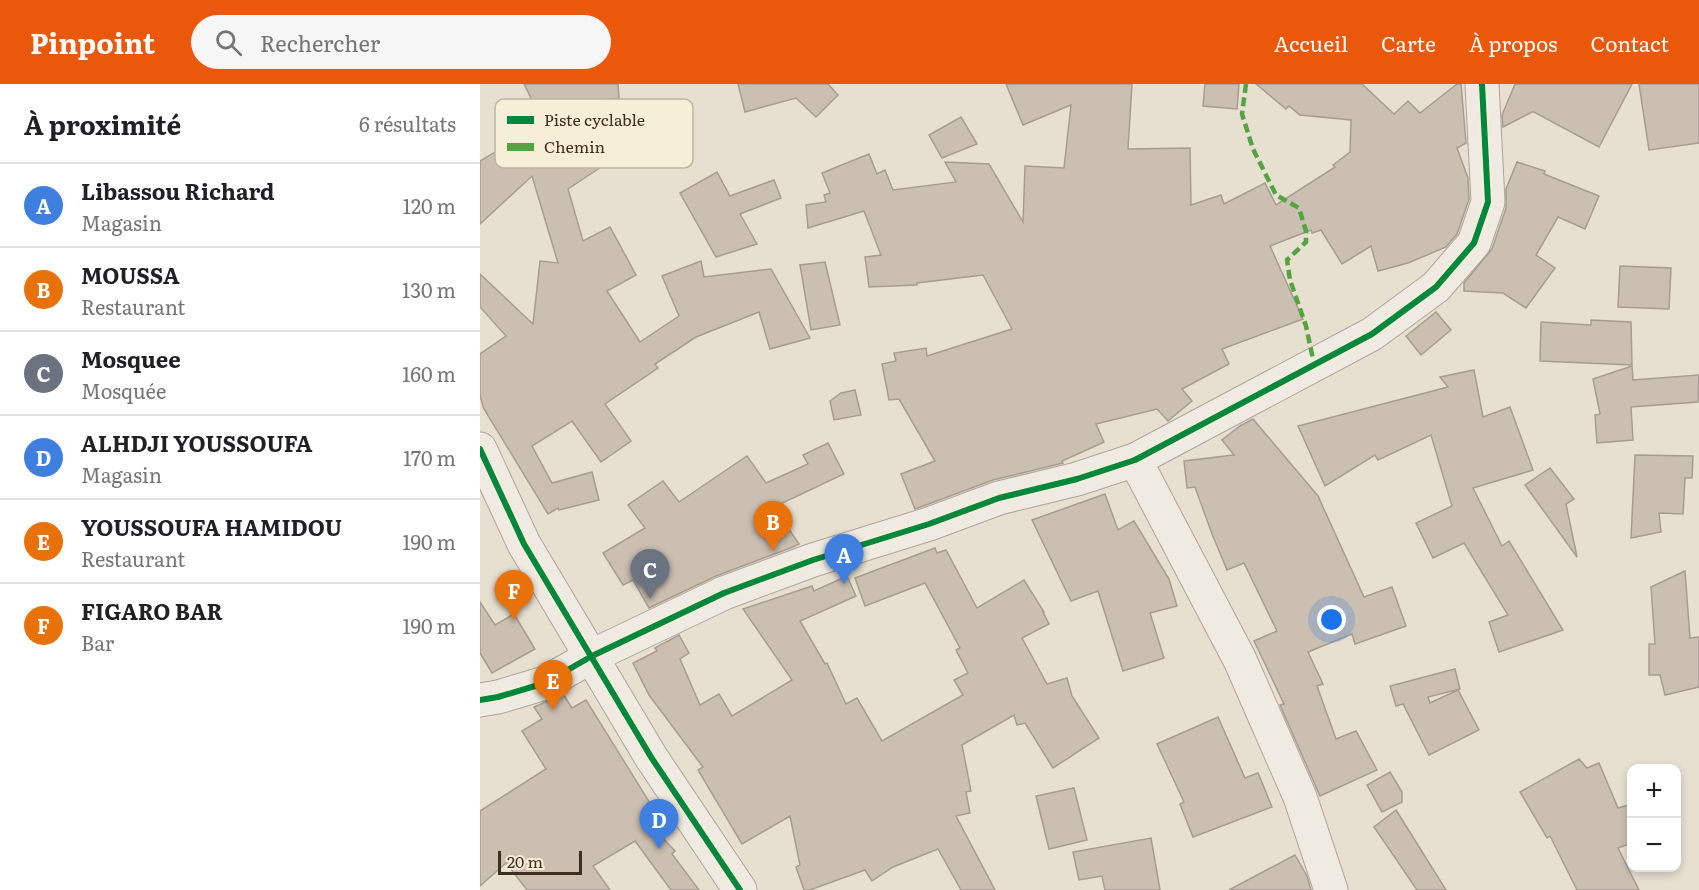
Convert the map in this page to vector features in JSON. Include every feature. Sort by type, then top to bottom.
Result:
[{"type":"street","points":[[480,700],[498,698],[545,682],[592,656],[724,593],[813,560],[929,524],[999,498],[1077,479],[1135,460],[1372,334],[1436,286],[1474,243],[1488,202],[1482,84]]},
{"type":"street","points":[[480,450],[524,544],[651,757],[740,890]]},
{"type":"street","points":[[1135,460],[1240,660],[1300,797],[1331,890]]},
{"type":"building","points":[[524,84],[618,84],[619,98],[531,98]]},
{"type":"building","points":[[738,84],[828,84],[838,95],[816,117],[796,98],[745,112]]},
{"type":"building","points":[[1006,84],[1132,84],[1128,149],[1190,148],[1191,205],[1221,195],[1224,204],[1265,183],[1276,205],[1335,167],[1333,165],[1350,152],[1351,120],[1300,115],[1289,106],[1286,109],[1256,84],[1362,84],[1394,114],[1408,101],[1420,113],[1457,84],[1461,84],[1466,143],[1457,148],[1468,178],[1469,199],[1457,234],[1446,247],[1408,263],[1378,271],[1371,246],[1342,264],[1321,230],[1312,233],[1311,230],[1270,246],[1303,319],[1222,349],[1229,364],[1182,389],[1192,401],[1168,421],[1157,409],[1096,424],[1104,442],[1062,461],[1063,463],[993,480],[915,509],[901,474],[935,461],[899,399],[889,400],[882,364],[896,361],[894,353],[926,348],[927,356],[1012,329],[983,275],[917,283],[917,285],[869,287],[865,257],[881,255],[864,211],[808,228],[806,205],[826,202],[824,195],[830,193],[822,173],[869,154],[877,174],[885,170],[893,190],[956,182],[945,162],[989,164],[1023,222],[1025,166],[1064,168],[1071,105],[1023,125]]},
{"type":"building","points":[[1205,84],[1239,84],[1237,109],[1203,106]]},
{"type":"building","points":[[1515,84],[1632,84],[1599,147],[1534,112],[1503,127],[1502,115]]},
{"type":"building","points":[[1639,84],[1699,84],[1699,143],[1649,150]]},
{"type":"building","points":[[961,117],[977,144],[942,158],[929,135]]},
{"type":"building","points":[[495,152],[495,168],[600,168],[568,189],[583,241],[610,227],[636,275],[607,291],[640,342],[679,316],[662,276],[701,261],[704,277],[771,269],[810,338],[770,349],[759,312],[696,337],[655,364],[658,368],[605,404],[631,441],[601,462],[572,421],[532,446],[552,483],[592,472],[599,500],[559,510],[558,508],[548,514],[484,409],[480,396],[480,354],[506,336],[480,307],[480,274],[533,324],[540,261],[558,263],[532,176],[480,224],[480,161]]},
{"type":"building","points":[[1517,162],[1545,171],[1544,174],[1599,196],[1585,229],[1558,217],[1536,255],[1555,268],[1526,308],[1503,293],[1464,291],[1464,283],[1492,249],[1506,208],[1506,189]]},
{"type":"building","points":[[717,172],[730,196],[774,180],[781,198],[740,214],[757,244],[716,257],[680,193]]},
{"type":"building","points":[[825,262],[840,325],[811,330],[800,265]]},
{"type":"building","points":[[1620,266],[1671,268],[1669,309],[1618,307]]},
{"type":"building","points":[[1436,312],[1451,330],[1421,355],[1406,336]]},
{"type":"building","points":[[1591,320],[1631,322],[1632,365],[1540,361],[1541,322],[1591,325]]},
{"type":"building","points":[[1632,366],[1633,380],[1699,375],[1698,402],[1631,407],[1633,440],[1597,443],[1595,415],[1600,414],[1593,379]]},
{"type":"building","points":[[1474,370],[1483,417],[1510,407],[1533,470],[1473,488],[1502,546],[1509,541],[1563,630],[1499,652],[1489,622],[1508,615],[1464,543],[1433,558],[1416,523],[1452,506],[1431,435],[1378,460],[1375,455],[1325,486],[1298,426],[1448,387],[1440,377]]},
{"type":"building","points":[[855,390],[861,415],[834,420],[830,401],[841,393]]},
{"type":"building","points":[[1253,419],[1318,496],[1364,597],[1392,587],[1406,626],[1355,644],[1352,634],[1308,652],[1323,684],[1317,686],[1336,739],[1356,731],[1377,770],[1320,796],[1280,705],[1284,704],[1254,641],[1277,631],[1244,563],[1227,570],[1195,487],[1187,488],[1184,461],[1234,455],[1222,440]]},
{"type":"building","points":[[828,443],[844,474],[776,506],[791,526],[788,528],[799,544],[793,547],[716,576],[649,608],[633,580],[623,585],[603,553],[645,528],[628,505],[663,481],[679,502],[747,456],[766,483],[808,464],[803,455]]},
{"type":"building","points":[[1635,455],[1693,456],[1692,478],[1685,478],[1683,514],[1659,513],[1661,532],[1631,538]]},
{"type":"building","points":[[1550,468],[1574,499],[1566,504],[1577,557],[1525,485]]},
{"type":"building","points":[[1105,494],[1118,530],[1134,521],[1169,579],[1177,606],[1150,613],[1164,658],[1123,671],[1098,591],[1071,601],[1032,520]]},
{"type":"building","points":[[935,548],[937,553],[946,550],[977,608],[1024,580],[1049,624],[1022,638],[1047,684],[1067,678],[1072,696],[1099,738],[1053,768],[1025,723],[1017,725],[1014,715],[962,745],[971,791],[966,792],[970,813],[956,816],[995,890],[961,890],[938,849],[893,867],[872,881],[865,870],[810,890],[804,890],[796,867],[800,865],[790,816],[742,844],[698,770],[703,767],[649,695],[633,663],[657,651],[655,648],[679,635],[689,653],[680,659],[700,705],[719,694],[732,716],[792,680],[743,609],[812,586],[814,591],[847,576],[856,596],[800,621],[825,664],[827,663],[846,704],[857,698],[882,741],[963,695],[954,680],[968,673],[956,650],[960,648],[925,583],[865,606],[855,578]]},
{"type":"building","points":[[1685,571],[1690,638],[1699,637],[1699,687],[1665,695],[1660,675],[1649,675],[1649,644],[1655,644],[1651,587]]},
{"type":"building","points":[[480,602],[495,625],[514,614],[535,649],[492,673],[480,653]]},
{"type":"building","points":[[1455,669],[1460,689],[1428,697],[1430,703],[1458,690],[1479,730],[1429,755],[1403,704],[1396,706],[1390,686]]},
{"type":"building","points":[[563,694],[572,708],[586,700],[653,808],[646,813],[658,828],[655,830],[675,851],[672,854],[699,890],[671,890],[635,841],[593,866],[610,890],[527,890],[506,863],[480,886],[480,811],[546,769],[522,731],[542,719],[534,707]]},
{"type":"building","points":[[1218,717],[1245,778],[1258,773],[1272,807],[1193,837],[1180,804],[1184,802],[1157,744]]},
{"type":"building","points":[[1579,759],[1587,768],[1599,763],[1618,808],[1627,805],[1627,845],[1618,848],[1627,866],[1627,872],[1630,872],[1639,890],[1577,890],[1550,836],[1547,838],[1520,792]]},
{"type":"building","points":[[1390,772],[1402,792],[1402,802],[1382,812],[1367,785]]},
{"type":"building","points":[[1074,788],[1087,840],[1049,849],[1036,796]]},
{"type":"building","points":[[1396,810],[1446,890],[1417,890],[1374,827]]},
{"type":"building","points":[[1151,838],[1160,890],[1105,890],[1102,876],[1079,880],[1073,852]]},
{"type":"building","points":[[1295,855],[1307,876],[1311,890],[1229,890]]},
{"type":"marked path","points":[[1246,84],[1242,114],[1253,149],[1276,195],[1299,208],[1306,231],[1306,242],[1287,260],[1290,280],[1306,326],[1314,364]]},
{"type":"cycle path","points":[[480,700],[545,683],[592,656],[724,593],[813,560],[929,524],[999,498],[1077,479],[1135,460],[1372,334],[1436,287],[1474,243],[1488,202],[1482,84]]},
{"type":"cycle path","points":[[480,449],[524,544],[651,757],[740,890]]},
{"type":"place","name":"MOUSSA","points":[[773,551]]},
{"type":"place","name":"Libassou Richard","points":[[844,584]]},
{"type":"place","name":"Mosquee","points":[[650,599]]},
{"type":"place","name":"FIGARO BAR","points":[[514,620]]},
{"type":"place","name":"YOUSSOUFA HAMIDOU","points":[[553,710]]},
{"type":"place","name":"ALHDJI YOUSSOUFA","points":[[659,849]]}]
